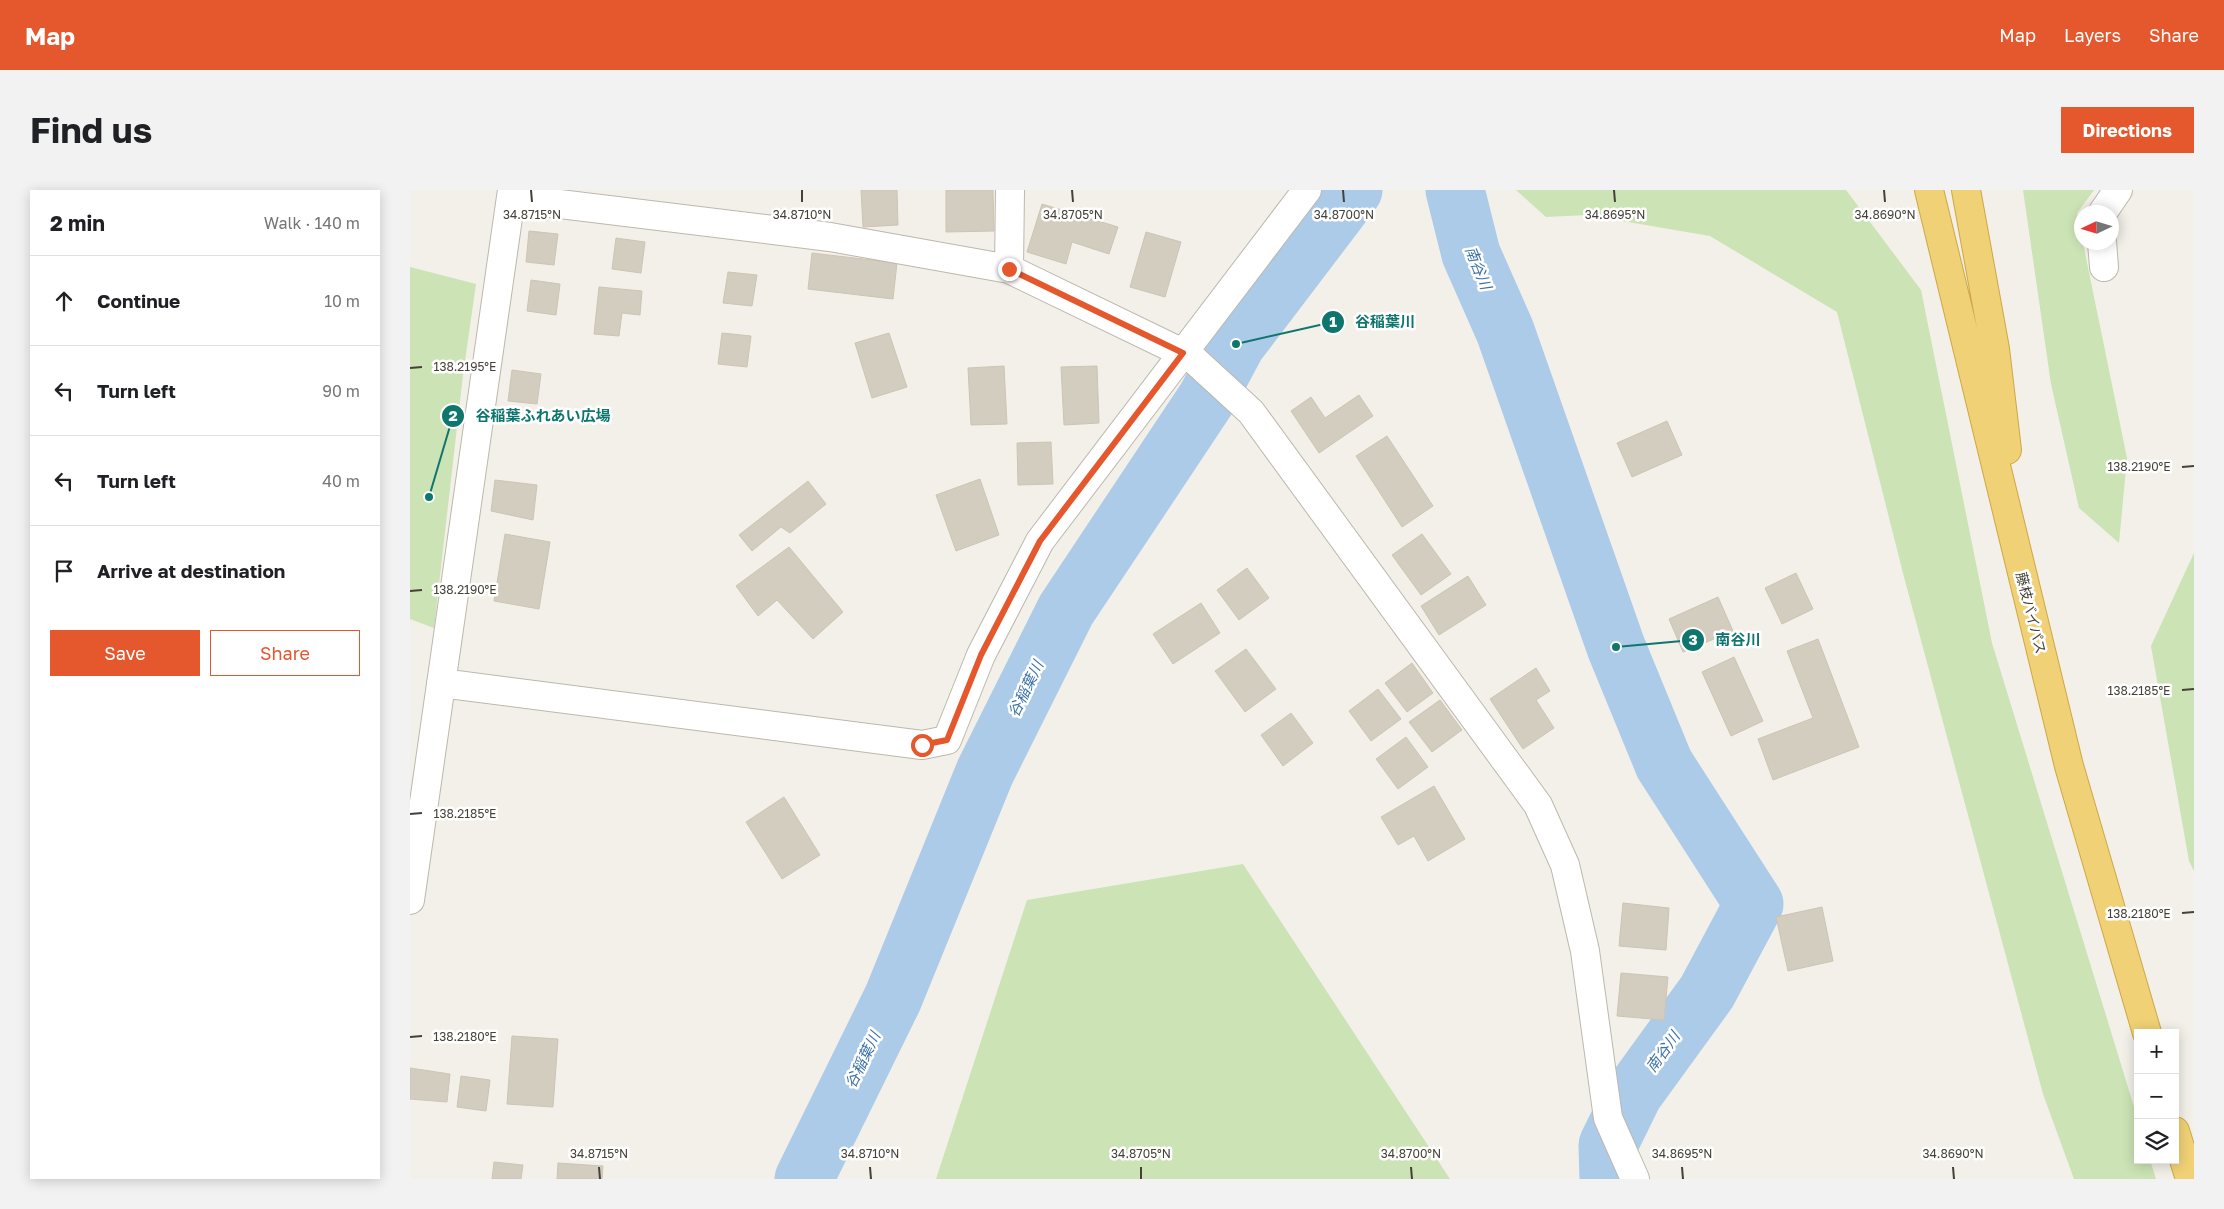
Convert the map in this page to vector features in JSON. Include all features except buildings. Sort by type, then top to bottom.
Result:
[{"type":"highway","name":"藤枝バイパス","points":[[1929,190],[2069,766],[2146,1029]]},
{"type":"highway","points":[[1966,190],[1995,349],[2020,569]]},
{"type":"highway","points":[[2179,1144],[2190,1179]]},
{"type":"street","points":[[1009,269],[1010,190]]},
{"type":"street","points":[[441,683],[922,745],[947,740],[981,655],[1040,541],[1187,355],[1307,190]]},
{"type":"street","points":[[2108,205],[2118,190]]},
{"type":"street","points":[[410,900],[512,194],[830,237],[1009,269],[1187,355],[1251,412],[1538,805],[1565,865],[1585,951],[1608,1118],[1635,1179]]},
{"type":"green space","points":[[1516,190],[1846,190],[1921,290],[1992,643],[2134,1107],[2134,1164],[2151,1164],[2156,1179],[2074,1179],[2043,1094],[1904,577],[1837,312],[1710,236],[1587,215],[1546,217]]},
{"type":"green space","points":[[2023,190],[2094,190],[2083,205],[2074,205],[2074,250],[2084,250],[2127,458],[2119,543],[2079,508],[2051,384]]},
{"type":"green space","points":[[410,267],[476,284],[463,375],[434,628],[410,619]]},
{"type":"green space","points":[[2194,553],[2194,871],[2189,861],[2151,646]]},
{"type":"green space","points":[[1243,864],[1450,1179],[936,1179],[1027,900]]},
{"type":"waterway","name":"谷稲葉川","points":[[804,1179],[893,998],[985,772],[1066,610],[1207,398],[1236,344],[1353,190]]},
{"type":"waterway","name":"南谷川","points":[[1455,190],[1471,254],[1505,331],[1616,647],[1664,764],[1754,904],[1707,992],[1633,1094],[1608,1145],[1609,1179]]},
{"type":"place","name":"谷稲葉川","points":[[1236,344]]},
{"type":"place","name":"谷稲葉ふれあい広場","points":[[429,497]]},
{"type":"place","name":"南谷川","points":[[1616,647]]},
{"type":"route","points":[[922,745],[947,740],[981,655],[1040,541],[1183,353],[1009,269]]}]
